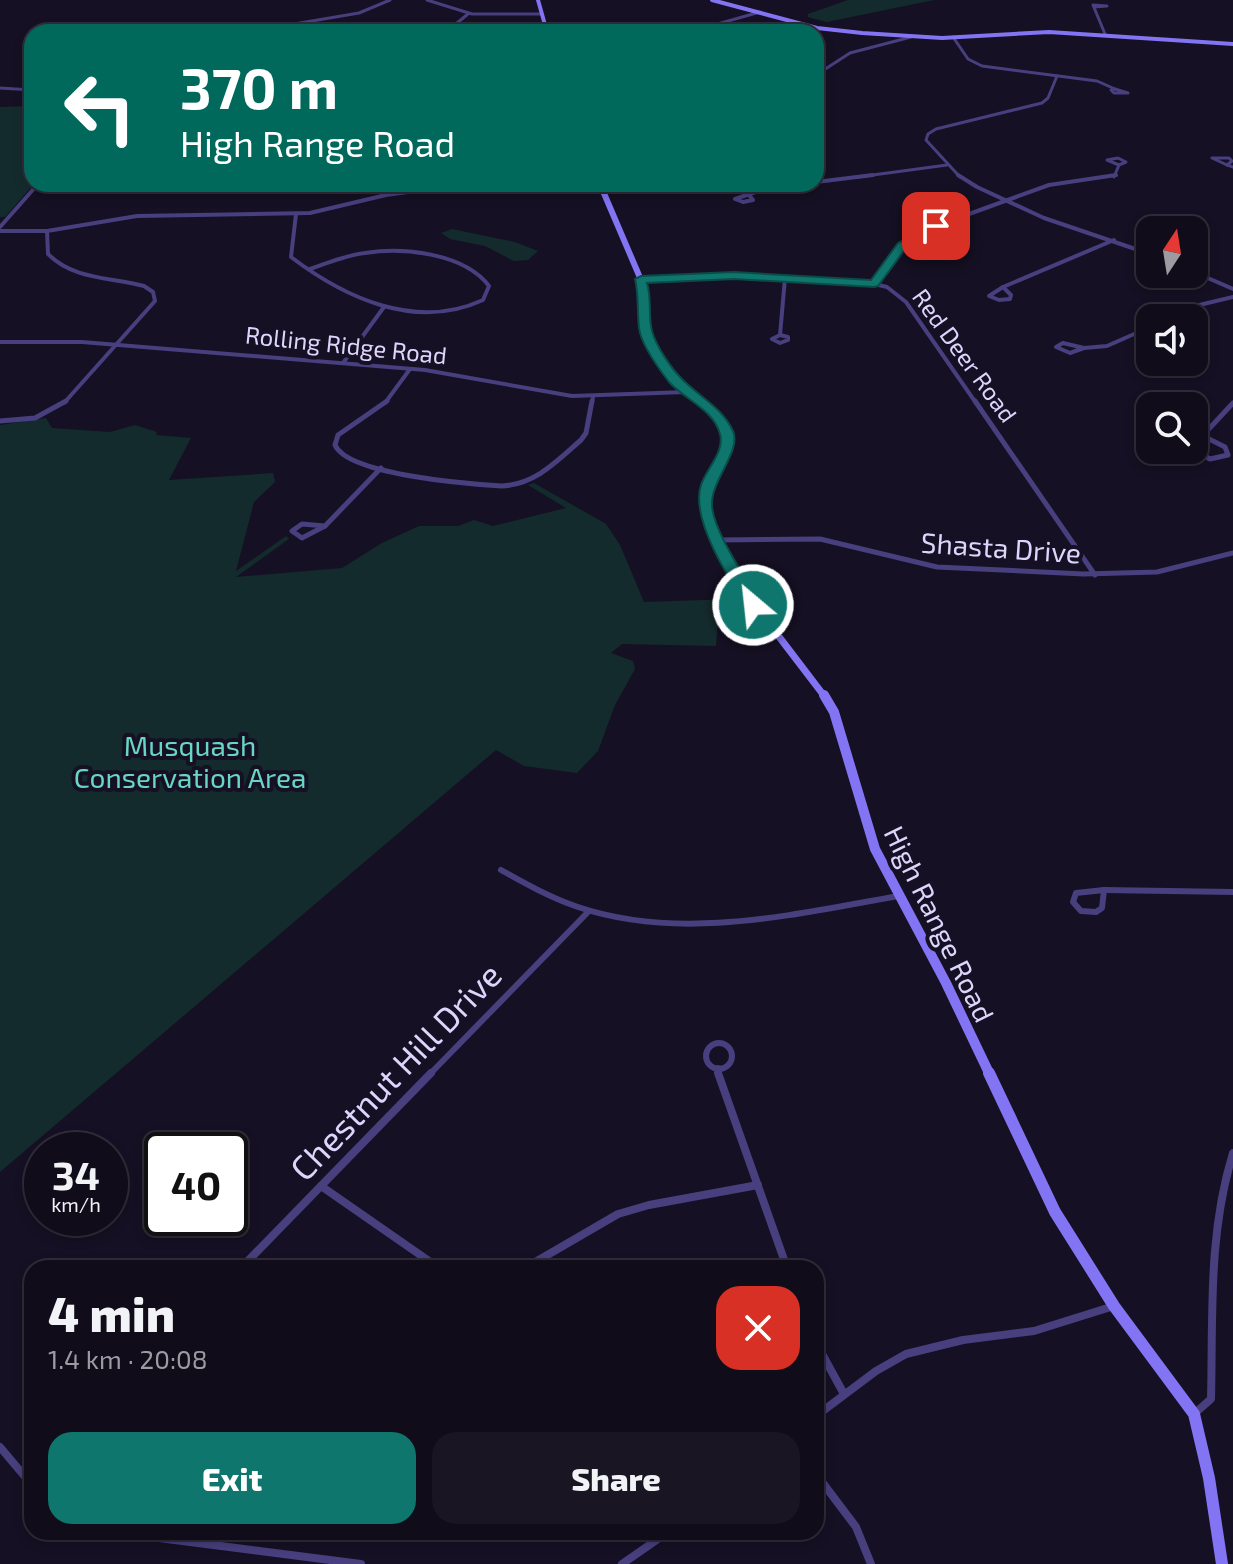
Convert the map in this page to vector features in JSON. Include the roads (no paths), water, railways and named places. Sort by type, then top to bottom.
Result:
[{"type":"street","points":[[294,24],[365,11],[390,0]]},
{"type":"street","points":[[427,0],[468,14],[542,14]]},
{"type":"street","points":[[538,0],[545,24]]},
{"type":"street","points":[[712,0],[805,24]]},
{"type":"street","points":[[1094,7],[1105,34]]},
{"type":"street","points":[[717,24],[760,12]]},
{"type":"street","points":[[457,24],[468,14]]},
{"type":"street","points":[[824,29],[911,37],[1033,31],[1233,44]]},
{"type":"street","points":[[824,67],[847,51],[911,37]]},
{"type":"street","points":[[953,37],[968,59],[982,66],[1097,81],[1115,89]]},
{"type":"street","points":[[1057,76],[1048,98],[1039,105],[929,132],[927,142],[967,182],[1044,218],[1136,249]]},
{"type":"street","points":[[0,88],[24,90]]},
{"type":"street","points":[[824,181],[947,165]]},
{"type":"street","points":[[874,283],[904,244],[936,226],[1049,185],[1114,177],[1119,165]]},
{"type":"street","points":[[0,229],[31,192]]},
{"type":"street","points":[[0,229],[47,231],[143,216],[296,214],[331,210],[408,192]]},
{"type":"street","name":"High Range Road","points":[[604,192],[641,279],[647,335],[671,374],[686,392],[709,408],[727,432],[726,451],[711,477],[704,498],[708,520],[753,605],[817,682],[830,704],[845,743],[867,831],[946,983],[1055,1212],[1114,1306],[1194,1414],[1209,1478],[1222,1564]]},
{"type":"street","points":[[749,195],[757,192]]},
{"type":"street","points":[[296,214],[290,255],[310,269],[370,304],[440,311],[462,308],[483,300],[489,286],[483,275],[468,266],[399,252],[360,253],[310,269]]},
{"type":"street","points":[[0,421],[28,419],[58,409],[153,305],[154,294],[136,283],[60,265],[48,254],[47,231]]},
{"type":"street","points":[[1003,287],[1011,295],[1010,299],[997,300],[989,296],[989,293],[1003,287],[1114,240]]},
{"type":"street","name":"Red Deer Road","points":[[641,279],[731,275],[874,283],[894,291],[906,302],[1095,575]]},
{"type":"street","points":[[780,335],[785,278]]},
{"type":"street","points":[[1208,278],[1233,289]]},
{"type":"street","points":[[1204,304],[1233,297]]},
{"type":"street","points":[[343,363],[384,307]]},
{"type":"street","points":[[1084,348],[1065,343],[1056,347],[1067,353],[1114,344],[1136,334]]},
{"type":"street","name":"Rolling Ridge Road","points":[[0,342],[118,345],[437,371],[535,392],[593,397],[686,392]]},
{"type":"street","points":[[410,369],[386,403],[336,438],[336,449],[343,457],[381,468],[483,485],[524,482],[540,475],[581,440],[587,431],[593,397]]},
{"type":"street","points":[[1208,430],[1233,403]]},
{"type":"street","points":[[1208,438],[1225,447],[1228,455],[1208,458]]},
{"type":"street","points":[[325,526],[302,524],[293,529],[293,533],[302,538],[325,526],[381,468]]},
{"type":"street","name":"Shasta Drive","points":[[718,540],[820,539],[937,567],[1095,575],[1172,570],[1233,553]]},
{"type":"street","points":[[501,870],[589,911],[652,922],[718,924],[899,896]]},
{"type":"street","points":[[1104,890],[1102,908],[1096,912],[1081,911],[1073,902],[1074,896],[1080,892],[1104,890],[1233,892]]},
{"type":"street","name":"Chestnut Hill Drive","points":[[249,1260],[589,911]]},
{"type":"street","points":[[718,1068],[718,1080],[784,1260]]},
{"type":"street","points":[[1194,1414],[1211,1399],[1211,1260],[1219,1202],[1233,1153]]},
{"type":"street","points":[[539,1260],[618,1214],[649,1205],[758,1185]]},
{"type":"street","points":[[321,1186],[427,1260]]},
{"type":"street","points":[[824,1410],[876,1371],[906,1354],[963,1340],[1034,1331],[1114,1306]]},
{"type":"street","points":[[824,1358],[844,1394]]},
{"type":"street","points":[[0,1447],[24,1475]]},
{"type":"street","points":[[824,1484],[853,1520],[866,1545],[871,1564]]},
{"type":"street","points":[[174,1540],[361,1564]]},
{"type":"street","points":[[622,1564],[656,1540]]},
{"type":"park label","name":"Musquash Conservation Area","points":[[190,762]]}]
